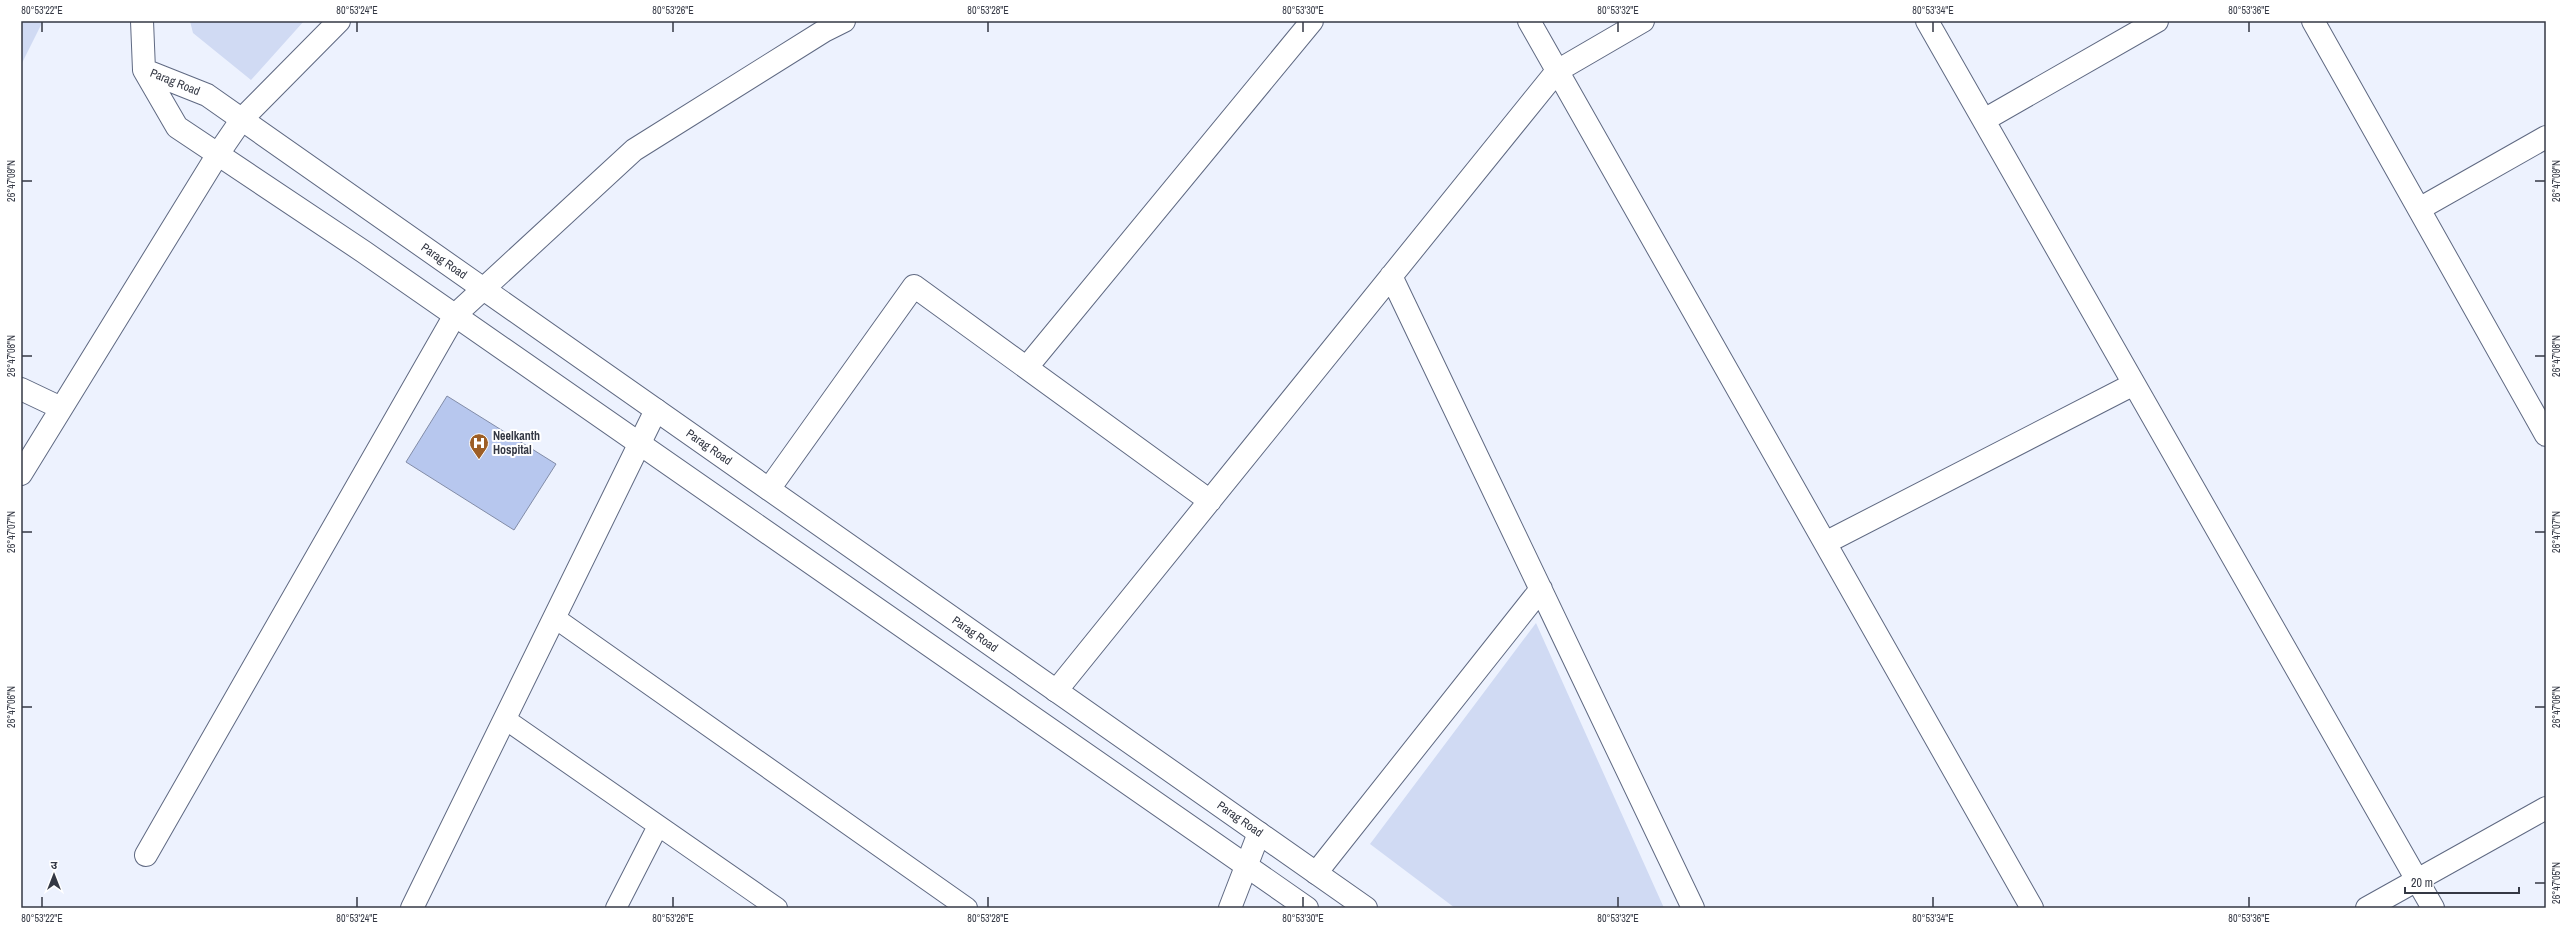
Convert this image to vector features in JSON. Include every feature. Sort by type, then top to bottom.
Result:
[{"type":"street","points":[[142,21],[144,70]]},
{"type":"street","points":[[21,474],[218,154],[242,120],[339,21]]},
{"type":"street","points":[[146,855],[455,316],[634,150],[824,31],[844,21]]},
{"type":"street","points":[[1027,367],[1312,21]]},
{"type":"street","points":[[1529,21],[2032,908]]},
{"type":"street","points":[[1056,691],[1557,71],[1644,21]]},
{"type":"street","points":[[1927,21],[2432,908]]},
{"type":"street","points":[[1984,120],[2157,21]]},
{"type":"street","points":[[2313,21],[2546,435]]},
{"type":"street","name":"Parag Road","points":[[144,70],[208,95],[1366,908]]},
{"type":"street","name":"Parag Road","points":[[144,70],[177,127],[455,316],[1307,908]]},
{"type":"street","points":[[2419,209],[2546,137]]},
{"type":"street","points":[[1391,276],[1693,908]]},
{"type":"street","points":[[769,489],[914,286],[1210,501]]},
{"type":"street","points":[[1825,543],[2134,384]]},
{"type":"street","points":[[21,389],[61,408]]},
{"type":"street","points":[[412,908],[656,410]]},
{"type":"street","points":[[1316,873],[1541,589]]},
{"type":"street","points":[[2367,908],[2546,808]]},
{"type":"street","points":[[1230,908],[1259,833]]},
{"type":"lane","points":[[555,618],[965,907]]},
{"type":"lane","points":[[505,719],[658,826],[766,905]]},
{"type":"lane","points":[[616,908],[658,826]]},
{"type":"shaded area","points":[[21,21],[43,21],[21,65]]},
{"type":"shaded area","points":[[190,21],[304,21],[251,80],[193,33]]},
{"type":"shaded area","points":[[1536,623],[1664,908],[1455,908],[1370,844]]},
{"type":"building","points":[[447,396],[556,464],[514,530],[406,462]]},
{"type":"place","name":"Neelkanth Hospital","points":[[479,460]]}]
